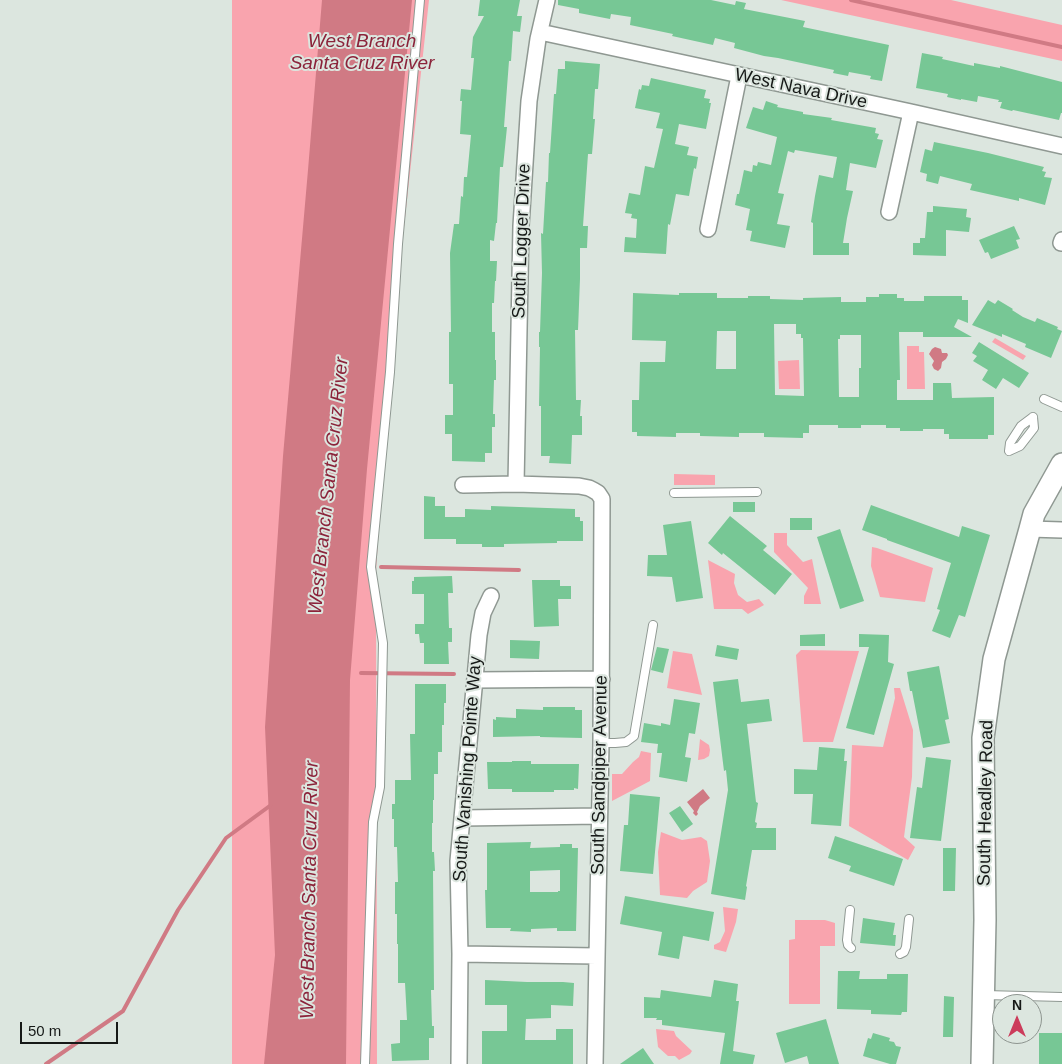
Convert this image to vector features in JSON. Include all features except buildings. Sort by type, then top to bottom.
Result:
[{"type":"street","name":"South Logger Drive","points":[[516,484],[521,226],[529,101],[547,0]]},
{"type":"street","name":"West Nava Drive","points":[[540,32],[1062,146]]},
{"type":"street","points":[[708,229],[739,76]]},
{"type":"street","points":[[889,212],[911,112]]},
{"type":"street","name":"South Headley Road","points":[[982,1064],[985,920],[983,738],[994,659],[1034,514],[1062,464]]},
{"type":"street","points":[[463,485],[516,484]]},
{"type":"street","name":"South Sandpiper Avenue","points":[[516,484],[589,488],[598,493],[603,505],[596,1064]]},
{"type":"street","points":[[1030,529],[1062,530]]},
{"type":"street","name":"South Vanishing Pointe Way","points":[[459,1064],[460,954],[458,861],[479,635],[483,613],[492,596]]},
{"type":"street","points":[[475,680],[602,679]]},
{"type":"street","points":[[462,818],[599,816]]},
{"type":"street","points":[[460,954],[598,956]]},
{"type":"lane","points":[[365,1064],[373,822],[380,787],[383,643],[371,567],[390,372],[398,244],[420,0]]},
{"type":"lane","points":[[1044,399],[1062,406]]},
{"type":"lane","points":[[674,493],[757,492]]},
{"type":"lane","points":[[601,743],[626,742],[634,736],[653,624]]},
{"type":"lane","points":[[850,910],[846,940],[851,948]]},
{"type":"lane","points":[[900,954],[904,952],[906,947],[909,918]]},
{"type":"lane","points":[[983,995],[1062,997]]},
{"type":"shaded area","points":[[232,0],[429,0],[392,336],[376,571],[377,1064],[232,1064]]},
{"type":"shaded area","points":[[781,0],[951,0],[1062,25],[1062,61]]},
{"type":"shaded area","points":[[995,338],[1026,356],[1023,360],[992,342]]},
{"type":"shaded area","points":[[907,346],[919,346],[919,352],[924,352],[925,389],[907,389]]},
{"type":"shaded area","points":[[799,360],[800,389],[779,389],[778,361]]},
{"type":"shaded area","points":[[674,474],[715,475],[715,485],[674,485]]},
{"type":"shaded area","points":[[774,533],[787,533],[787,545],[803,562],[812,559],[821,604],[804,604],[804,596],[808,588],[774,552]]},
{"type":"shaded area","points":[[872,547],[933,568],[925,602],[880,597],[871,566]]},
{"type":"shaded area","points":[[708,560],[735,574],[734,583],[738,595],[747,602],[759,599],[764,605],[748,614],[742,609],[714,609]]},
{"type":"shaded area","points":[[801,650],[859,651],[833,742],[803,742],[796,655]]},
{"type":"shaded area","points":[[673,651],[692,654],[702,695],[667,688]]},
{"type":"shaded area","points":[[894,688],[900,688],[913,730],[912,777],[904,837],[915,847],[908,860],[849,826],[852,745],[883,747],[895,698]]},
{"type":"shaded area","points":[[700,739],[709,745],[710,750],[709,756],[698,760]]},
{"type":"shaded area","points":[[641,751],[651,753],[650,781],[612,801],[612,774],[622,774],[639,757]]},
{"type":"shaded area","points":[[661,832],[682,840],[701,837],[707,841],[710,861],[707,882],[693,891],[687,898],[660,895],[658,852]]},
{"type":"shaded area","points":[[723,907],[738,909],[736,922],[726,952],[714,949],[714,945],[720,942],[725,931]]},
{"type":"shaded area","points":[[795,920],[825,920],[835,923],[835,946],[820,946],[820,1004],[789,1004],[789,940],[795,939]]},
{"type":"shaded area","points":[[656,1029],[674,1031],[676,1036],[692,1051],[690,1054],[679,1060],[675,1056],[668,1056],[658,1047]]},
{"type":"water","name":"West Branch Santa Cruz River","points":[[322,0],[412,0],[367,469],[350,680],[346,1064],[264,1064],[275,955],[265,727],[283,456]]},
{"type":"water","points":[[935,347],[948,355],[938,371],[934,369],[932,365],[934,361],[929,354]]},
{"type":"water","points":[[703,789],[710,798],[700,806],[696,816],[687,802]]},
{"type":"waterway","points":[[851,0],[1062,47]]},
{"type":"waterway","points":[[381,567],[519,570]]},
{"type":"waterway","points":[[361,673],[454,674]]},
{"type":"waterway","points":[[46,1064],[123,1011],[178,910],[226,838],[271,805]]}]
